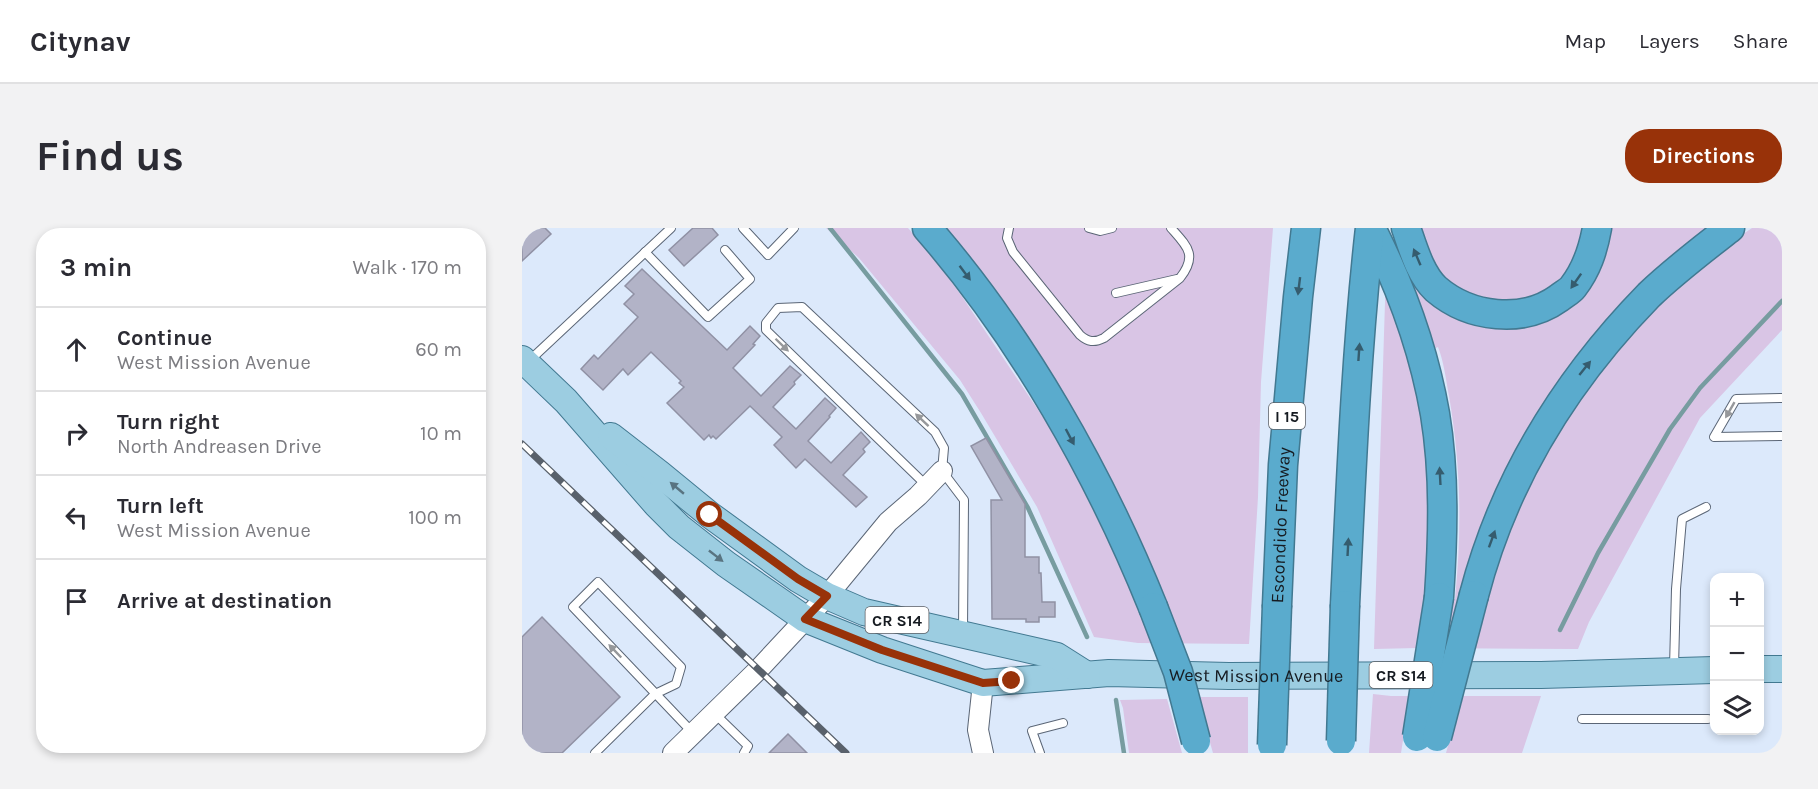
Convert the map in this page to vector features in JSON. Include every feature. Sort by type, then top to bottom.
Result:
[{"type":"highway","points":[[927,228],[963,271],[1022,356],[1057,411],[1109,505],[1178,672],[1197,747]]},
{"type":"highway","name":"Escondido Freeway","points":[[1272,749],[1283,465],[1306,228]]},
{"type":"highway","points":[[1371,228],[1390,266],[1414,332],[1435,413],[1442,518],[1439,597],[1425,745]]},
{"type":"highway","points":[[1342,747],[1345,605],[1355,409],[1371,228]]},
{"type":"highway","points":[[1406,228],[1417,261],[1435,288],[1458,304],[1483,313],[1516,315],[1548,306],[1572,288],[1590,261],[1597,228]]},
{"type":"highway","points":[[1425,745],[1497,525],[1519,474],[1552,416],[1580,375],[1615,332],[1651,294],[1730,228]]},
{"type":"main road","name":"West Mission Avenue","points":[[524,361],[566,401],[656,504],[679,527],[726,564],[805,619],[882,650],[983,683],[1109,673],[1229,676],[1541,675],[1710,670]]},
{"type":"main road","name":"West Mission Avenue","points":[[566,401],[710,515],[798,579],[827,596],[864,612],[1057,656],[1087,675]]},
{"type":"main road","points":[[1764,669],[1782,669]]},
{"type":"street","points":[[673,753],[758,670],[827,596],[888,522],[942,471]]},
{"type":"street","points":[[983,683],[978,730],[983,753]]},
{"type":"lane","points":[[524,361],[671,228]]},
{"type":"lane","points":[[743,228],[768,255],[794,228]]},
{"type":"lane","points":[[1009,228],[1007,238],[1013,252],[1080,335],[1096,342],[1180,278],[1185,271],[1190,255],[1187,246],[1171,228]]},
{"type":"lane","points":[[1089,228],[1100,231],[1112,228]]},
{"type":"lane","points":[[645,252],[708,317],[750,279],[724,250]]},
{"type":"lane","points":[[1116,293],[1180,278]]},
{"type":"lane","points":[[927,486],[766,330],[766,323],[778,308],[802,307],[935,432],[944,448],[942,471],[964,500],[963,635]]},
{"type":"lane","points":[[1782,399],[1736,399],[1714,437],[1782,436]]},
{"type":"lane","points":[[1674,671],[1676,588],[1682,519],[1706,507]]},
{"type":"lane","points":[[595,753],[655,694],[676,684],[681,667],[597,582],[573,607],[655,694],[693,734]]},
{"type":"lane","points":[[714,713],[748,746],[744,753]]},
{"type":"lane","points":[[1582,719],[1708,719]]},
{"type":"lane","points":[[1040,753],[1032,731],[1063,723]]},
{"type":"shaded area","points":[[826,228],[908,228],[929,251],[1061,444],[1115,555],[1141,619],[1166,607],[942,228],[1273,228],[1261,382],[1258,497],[1249,644],[1138,643],[1094,637],[1037,507],[960,380],[859,258]]},
{"type":"shaded area","points":[[1418,228],[1586,228],[1585,236],[1565,277],[1530,300],[1485,302],[1441,279]]},
{"type":"shaded area","points":[[1606,228],[1716,228],[1645,288],[1588,353],[1562,389],[1517,464],[1499,503],[1466,599],[1485,599],[1515,511],[1533,470],[1552,436],[1594,372],[1651,307],[1721,249],[1752,228],[1782,228],[1782,330],[1700,418],[1589,622],[1578,649],[1374,649],[1386,271],[1389,263],[1406,259],[1427,290],[1444,306],[1496,324],[1517,322],[1561,305],[1584,285],[1599,259]],"holes":[[[1438,347],[1453,421],[1458,472],[1459,548],[1455,599],[1427,598],[1434,520],[1426,422],[1410,359]]]},
{"type":"shaded area","points":[[1373,694],[1541,696],[1522,753],[1446,753],[1452,731],[1405,727],[1401,753],[1369,753]]},
{"type":"shaded area","points":[[1197,697],[1248,697],[1248,753],[1213,753]]},
{"type":"shaded area","points":[[1167,699],[1182,753],[1129,753],[1120,700]]},
{"type":"building","points":[[529,228],[545,228],[551,234],[522,261],[522,234]]},
{"type":"building","points":[[693,228],[712,228],[718,235],[684,266],[669,250]]},
{"type":"building","points":[[642,269],[727,350],[750,326],[760,336],[753,344],[755,345],[733,368],[761,396],[790,366],[801,375],[773,407],[796,429],[825,398],[836,408],[808,441],[831,463],[861,432],[870,442],[863,449],[865,452],[843,475],[867,497],[856,507],[805,459],[796,468],[774,445],[782,437],[750,406],[716,439],[709,435],[704,440],[667,403],[684,387],[679,383],[681,381],[651,352],[628,375],[623,369],[603,390],[581,369],[594,355],[598,359],[638,317],[624,304],[634,294],[625,286]]},
{"type":"building","points":[[986,438],[1025,504],[1025,557],[1039,557],[1042,602],[1055,602],[1055,617],[1039,617],[1039,622],[1026,622],[1026,619],[992,619],[991,500],[1002,500],[971,446]]},
{"type":"building","points":[[542,617],[620,697],[562,753],[522,753],[522,637]]},
{"type":"building","points":[[788,734],[807,753],[769,753]]},
{"type":"waterway","points":[[830,228],[962,394],[1028,508],[1087,637]]},
{"type":"waterway","points":[[1560,630],[1598,553],[1670,429],[1700,388],[1782,301]]},
{"type":"waterway","points":[[1116,700],[1124,753]]},
{"type":"railway","points":[[522,444],[846,753]]},
{"type":"route","points":[[710,515],[798,579],[827,596],[805,619],[882,650],[983,683],[1012,681]]}]
